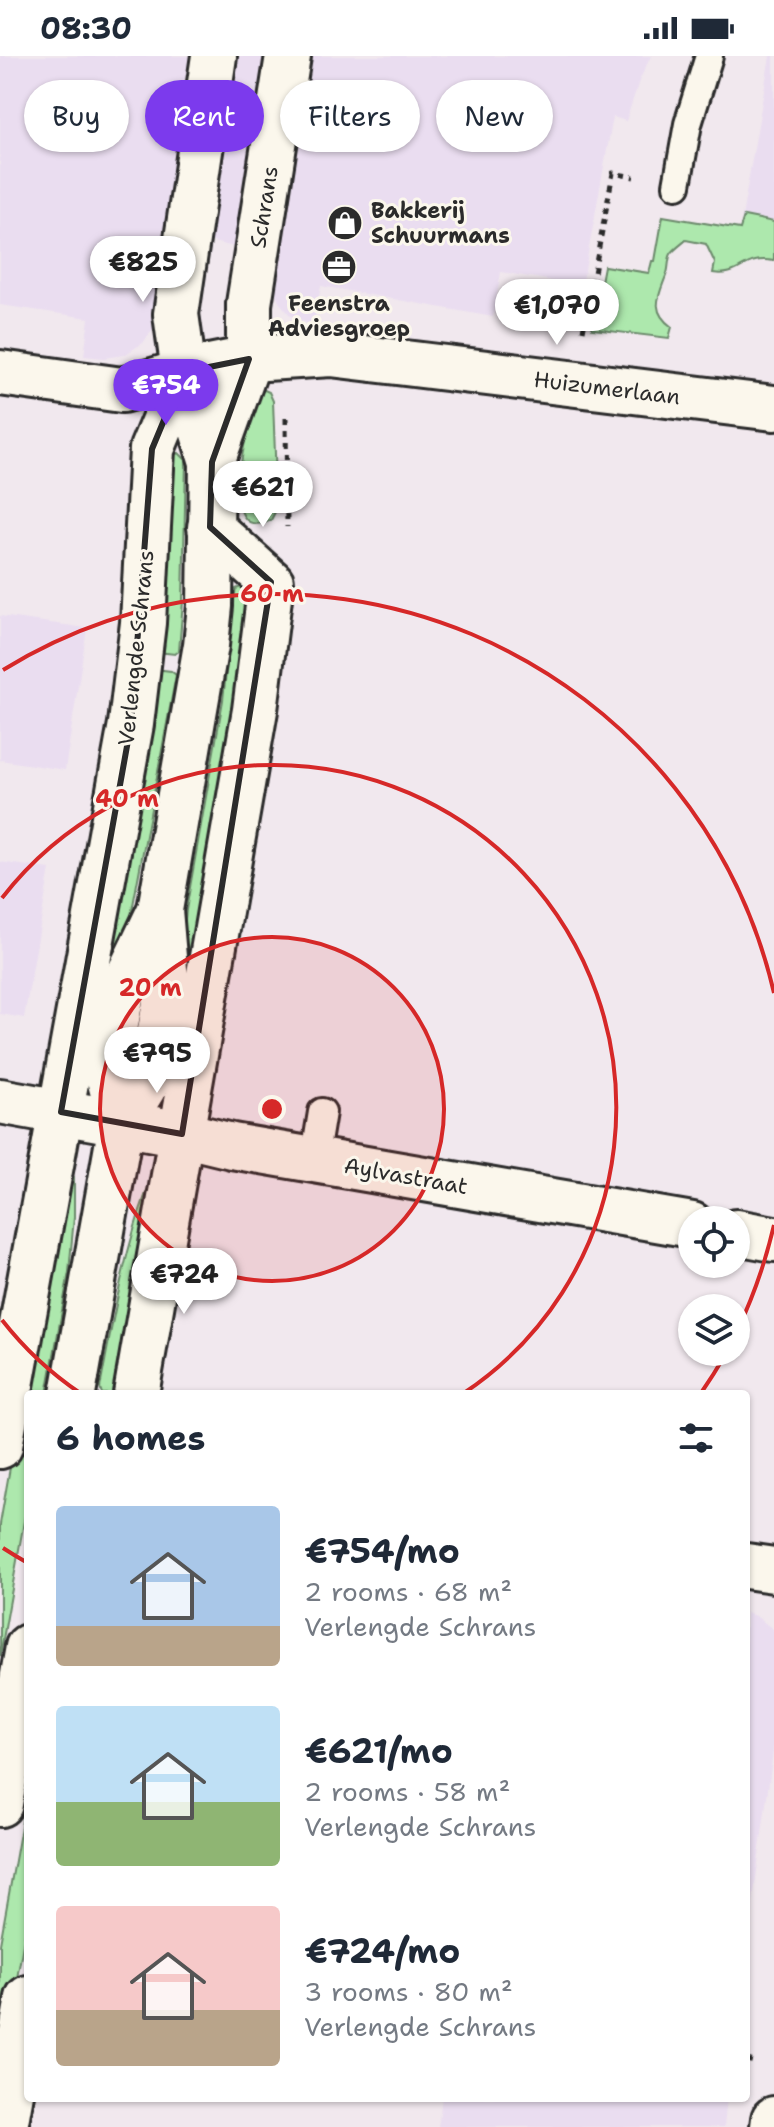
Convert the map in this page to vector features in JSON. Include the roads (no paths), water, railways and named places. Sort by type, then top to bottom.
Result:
[{"type":"street","points":[[212,462],[184,372],[176,314],[214,56]]},
{"type":"street","name":"Schrans","points":[[249,359],[249,304],[288,56]]},
{"type":"street","name":"Huizumerlaan","points":[[0,373],[122,390],[184,372],[249,359],[331,354],[774,408]]},
{"type":"street","points":[[74,1390],[121,1124],[107,1071],[123,987],[160,910],[200,690],[210,606],[212,462],[249,359]]},
{"type":"street","name":"Verlengde Schrans","points":[[8,1433],[61,1112],[131,724],[143,623],[152,449],[184,372]]},
{"type":"street","points":[[137,1390],[255,710],[271,582],[210,527]]},
{"type":"street","name":"Aylvastraat","points":[[0,1101],[314,1161],[678,1223]]},
{"type":"street","points":[[750,1235],[774,1239]]},
{"type":"street","points":[[750,1567],[774,1570]]},
{"type":"street","points":[[0,1804],[24,1669]]},
{"type":"street","points":[[5,2127],[24,2020]]},
{"type":"street","points":[[773,2127],[774,2119]]},
{"type":"lane","points":[[677,185],[688,124],[709,56]]},
{"type":"lane","points":[[314,1161],[322,1112]]},
{"type":"place","name":"Bakkerij Schuurmans","points":[[345,223]]},
{"type":"place","name":"Feenstra Adviesgroep","points":[[339,267]]}]
